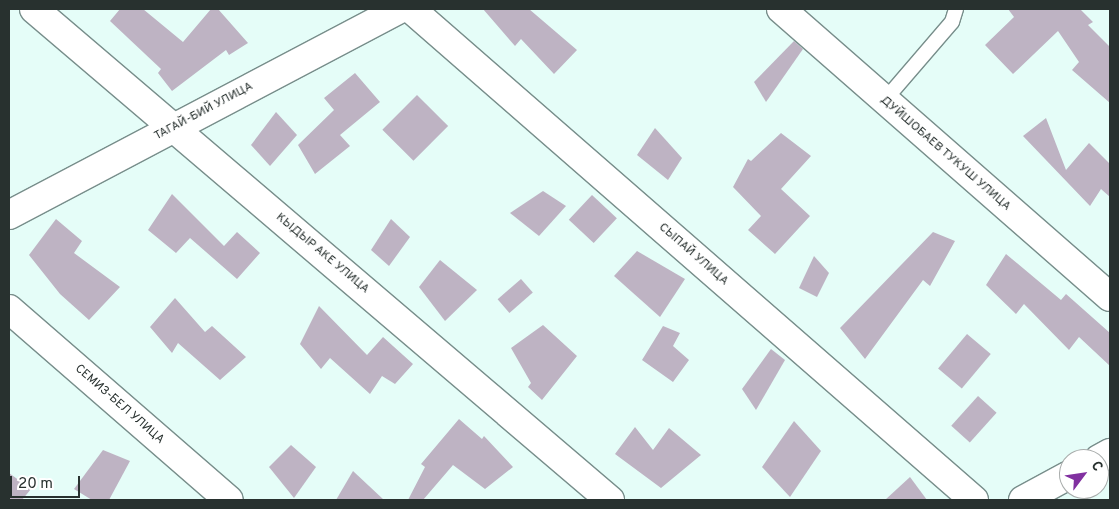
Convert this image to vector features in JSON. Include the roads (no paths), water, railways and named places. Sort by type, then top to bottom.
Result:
[{"type":"street","name":"КЫДЫР АКЕ УЛИЦА","points":[[34,9],[610,500]]},
{"type":"street","name":"ТАГАЙ-БИЙ УЛИЦА","points":[[9,215],[399,9]]},
{"type":"street","name":"СЫПАЙ УЛИЦА","points":[[411,9],[974,500]]},
{"type":"street","name":"ДУЙШОБАЕВ ТУКУШ УЛИЦА","points":[[781,9],[1110,297]]},
{"type":"street","name":"СЕМИЗ-БЕЛ УЛИЦА","points":[[9,309],[229,500]]},
{"type":"street","points":[[1023,500],[1059,481]]},
{"type":"lane","points":[[884,101],[952,22],[956,9]]}]
